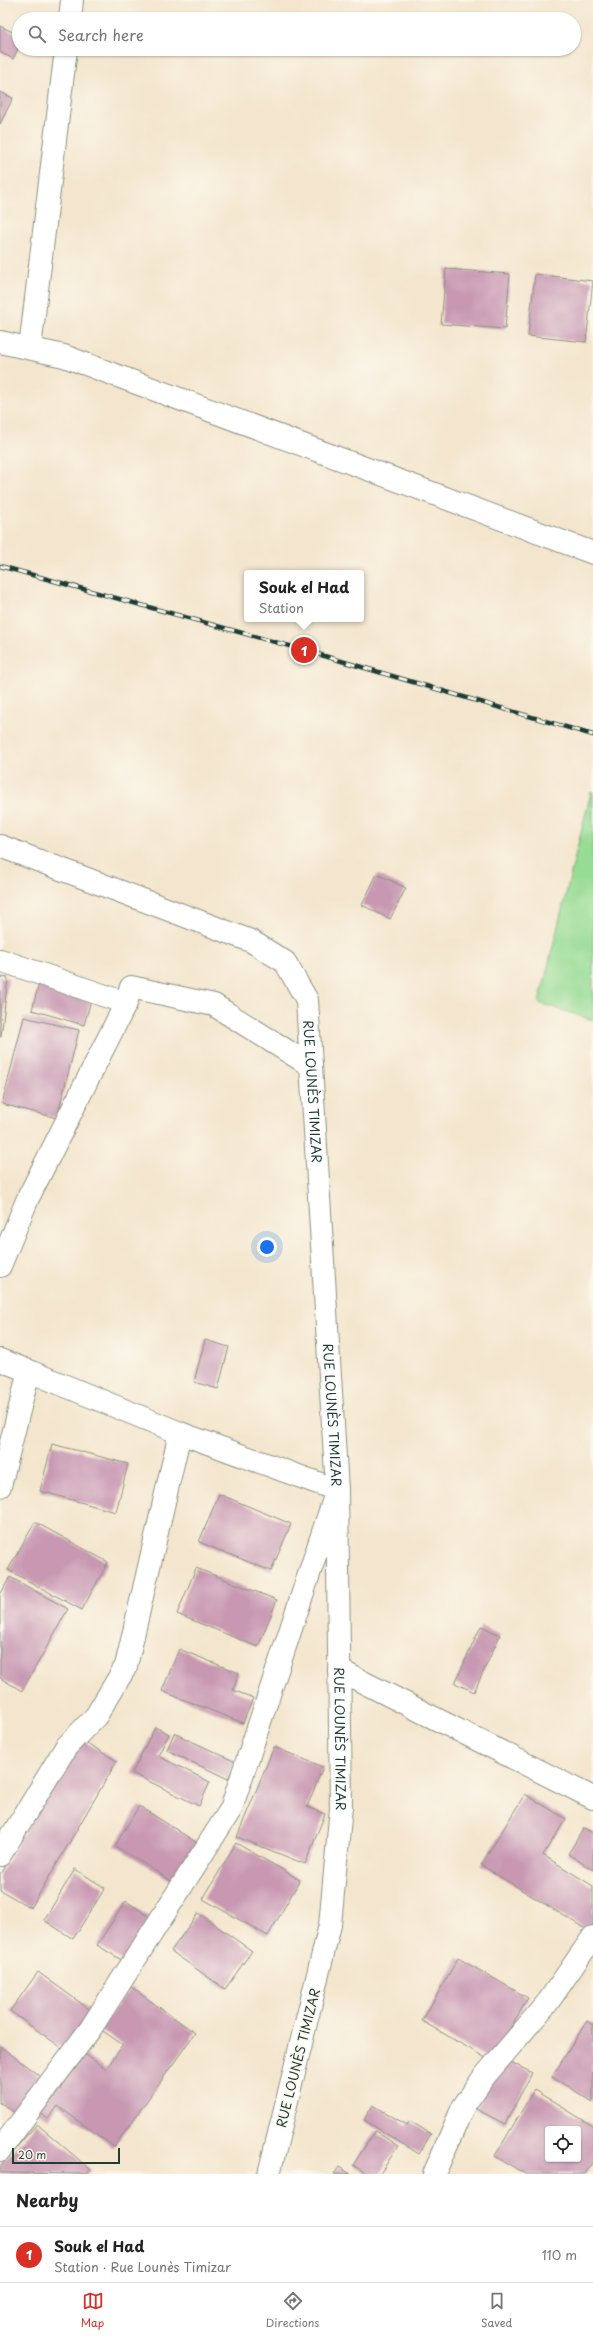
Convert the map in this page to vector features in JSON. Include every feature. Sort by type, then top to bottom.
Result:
[{"type":"street","points":[[71,12],[72,0]]},
{"type":"street","points":[[30,348],[65,56]]},
{"type":"street","points":[[0,342],[64,356],[593,553]]},
{"type":"street","name":"RUE LOUNÈS TIMIZAR","points":[[0,846],[251,941],[285,962],[307,1000],[337,1490],[341,1807],[330,1925],[269,2174]]},
{"type":"street","points":[[0,960],[126,1003]]},
{"type":"street","points":[[0,1266],[28,1198],[126,1003],[131,987],[214,1005],[311,1066]]},
{"type":"street","points":[[0,1360],[180,1432],[337,1490],[231,1809],[91,2028],[0,2150]]},
{"type":"street","points":[[0,1486],[28,1371]]},
{"type":"street","points":[[0,1855],[66,1747],[96,1716],[126,1666],[180,1432]]},
{"type":"street","points":[[339,1670],[593,1798]]},
{"type":"street","points":[[434,2174],[463,2107],[483,2078],[548,2002],[593,1937]]},
{"type":"green space","points":[[591,792],[593,793],[593,1020],[539,1003]]},
{"type":"building","points":[[0,26],[12,32],[12,56],[14,56],[13,59],[0,52]]},
{"type":"building","points":[[0,92],[13,98],[0,124]]},
{"type":"building","points":[[446,269],[510,274],[505,329],[441,324]]},
{"type":"building","points":[[535,274],[593,281],[586,342],[528,336]]},
{"type":"building","points":[[377,874],[406,888],[390,919],[362,905]]},
{"type":"building","points":[[41,976],[94,990],[84,1025],[32,1010]]},
{"type":"building","points":[[0,977],[8,978],[1,1037],[0,1037]]},
{"type":"building","points":[[24,1017],[79,1030],[57,1118],[2,1104]]},
{"type":"building","points":[[205,1340],[229,1347],[218,1389],[194,1382]]},
{"type":"building","points":[[52,1444],[128,1464],[116,1512],[40,1491]]},
{"type":"building","points":[[219,1494],[291,1524],[271,1571],[199,1542]]},
{"type":"building","points":[[35,1522],[108,1562],[82,1610],[8,1570]]},
{"type":"building","points":[[196,1568],[277,1600],[258,1647],[177,1614]]},
{"type":"building","points":[[10,1577],[68,1609],[22,1691],[0,1678],[0,1595]]},
{"type":"building","points":[[481,1626],[500,1635],[474,1692],[455,1683]]},
{"type":"building","points":[[179,1649],[239,1673],[233,1690],[253,1698],[243,1723],[162,1691]]},
{"type":"building","points":[[155,1727],[169,1734],[158,1756],[210,1782],[199,1806],[132,1773]]},
{"type":"building","points":[[174,1733],[236,1762],[228,1779],[167,1750]]},
{"type":"building","points":[[80,1739],[117,1761],[31,1908],[0,1890],[0,1874]]},
{"type":"building","points":[[274,1747],[323,1767],[307,1807],[325,1814],[305,1864],[237,1837]]},
{"type":"building","points":[[525,1794],[566,1819],[543,1855],[593,1886],[593,1925],[589,1931],[481,1865]]},
{"type":"building","points":[[139,1806],[199,1844],[175,1883],[115,1846]]},
{"type":"building","points":[[584,1828],[593,1833],[593,1870],[568,1854]]},
{"type":"building","points":[[236,1843],[300,1880],[268,1936],[203,1899]]},
{"type":"building","points":[[75,1869],[105,1888],[73,1939],[44,1920]]},
{"type":"building","points":[[126,1901],[151,1918],[123,1961],[97,1945]]},
{"type":"building","points":[[198,1913],[252,1951],[225,1989],[171,1951]]},
{"type":"building","points":[[458,1958],[528,1998],[491,2061],[422,2021]]},
{"type":"building","points":[[38,1972],[96,2014],[69,2053],[10,2011]]},
{"type":"building","points":[[131,1987],[195,2033],[114,2147],[58,2106],[48,2119],[37,2110],[79,2050],[106,2069],[123,2045],[100,2029]]},
{"type":"building","points":[[587,2021],[593,2025],[593,2102],[552,2077]]},
{"type":"building","points":[[0,2046],[46,2081],[19,2116],[0,2102]]},
{"type":"building","points":[[503,2058],[532,2073],[505,2124],[476,2109]]},
{"type":"building","points":[[534,2090],[593,2126],[593,2161],[585,2174],[525,2174],[495,2156]]},
{"type":"building","points":[[373,2105],[407,2125],[410,2121],[431,2134],[419,2154],[364,2120]]},
{"type":"building","points":[[37,2124],[91,2170],[87,2174],[0,2173],[0,2166]]},
{"type":"building","points":[[375,2131],[398,2146],[380,2174],[367,2174],[353,2165]]},
{"type":"building","points":[[339,2167],[351,2174],[334,2174]]},
{"type":"railway","points":[[0,566],[304,650],[593,735]]},
{"type":"place","name":"Souk el Had","points":[[304,650]]}]
